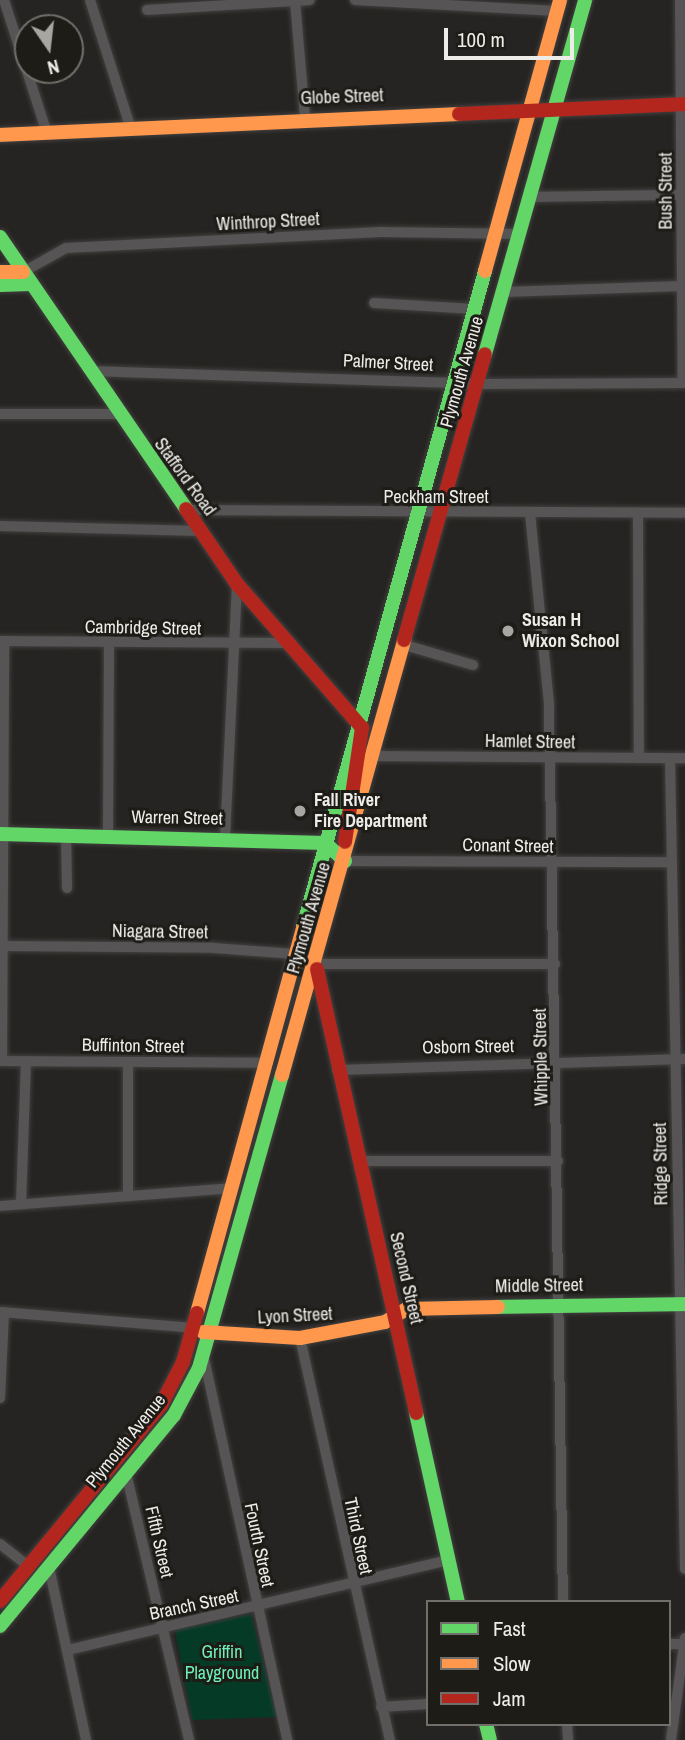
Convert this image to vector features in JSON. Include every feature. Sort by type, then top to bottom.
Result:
[{"type":"main road","name":"Plymouth Avenue","points":[[0,1626],[180,1407],[203,1355],[316,964],[586,0]]},
{"type":"main road","name":"Plymouth Avenue","points":[[0,1601],[166,1398],[194,1328],[357,725],[559,5]]},
{"type":"main road","name":"Globe Street","points":[[0,135],[305,117],[556,106],[683,104]]},
{"type":"main road","name":"Stafford Road","points":[[0,237],[117,414],[237,584],[284,643],[357,725]]},
{"type":"main road","points":[[0,272],[27,278]]},
{"type":"main road","points":[[0,285],[27,278]]},
{"type":"main road","points":[[345,861],[347,804],[365,740],[357,725]]},
{"type":"main road","name":"Warren Street","points":[[1,834],[225,838],[325,843]]},
{"type":"main road","points":[[325,843],[345,861]]},
{"type":"main road","name":"Second Street","points":[[316,964],[337,1070],[395,1315],[458,1600]]},
{"type":"main road","name":"Middle Street","points":[[395,1315],[407,1308],[683,1304]]},
{"type":"main road","name":"Lyon Street","points":[[194,1328],[210,1335],[300,1338],[338,1335],[395,1315]]},
{"type":"street","points":[[4,0],[47,133]]},
{"type":"street","points":[[90,0],[130,126]]},
{"type":"street","points":[[147,10],[310,0]]},
{"type":"street","points":[[355,0],[559,5]]},
{"type":"street","name":"Bush Street","points":[[680,0],[684,383]]},
{"type":"street","points":[[295,1],[305,117]]},
{"type":"street","points":[[530,197],[681,195]]},
{"type":"street","name":"Winthrop Street","points":[[27,278],[66,248],[495,232],[520,234]]},
{"type":"street","points":[[504,292],[682,286]]},
{"type":"street","points":[[374,303],[474,309]]},
{"type":"street","name":"Palmer Street","points":[[90,371],[478,384],[684,383]]},
{"type":"street","points":[[0,414],[117,414]]},
{"type":"street","name":"Peckham Street","points":[[186,510],[416,514],[685,513]]},
{"type":"street","name":"Whipple Street","points":[[530,513],[551,758],[561,1304],[563,1600]]},
{"type":"street","points":[[638,513],[639,758]]},
{"type":"street","points":[[0,526],[201,531]]},
{"type":"street","points":[[225,838],[230,646],[237,584]]},
{"type":"street","points":[[1,1061],[2,641]]},
{"type":"street","name":"Cambridge Street","points":[[2,641],[230,646],[284,643]]},
{"type":"street","points":[[108,836],[109,643]]},
{"type":"street","points":[[405,645],[473,665]]},
{"type":"street","name":"Hamlet Street","points":[[374,756],[685,758]]},
{"type":"street","name":"Ridge Street","points":[[670,758],[671,862],[680,1060],[685,1569]]},
{"type":"street","points":[[66,835],[67,888]]},
{"type":"street","name":"Conant Street","points":[[345,861],[671,862]]},
{"type":"street","name":"Niagara Street","points":[[1,946],[295,954],[316,964]]},
{"type":"street","points":[[316,964],[555,964]]},
{"type":"street","name":"Osborn Street","points":[[337,1070],[556,1061],[680,1060]]},
{"type":"street","name":"Buffinton Street","points":[[1,1061],[265,1063]]},
{"type":"street","points":[[21,1204],[26,1061]]},
{"type":"street","points":[[128,1062],[128,1195]]},
{"type":"street","points":[[358,1161],[558,1161]]},
{"type":"street","points":[[0,1206],[232,1188]]},
{"type":"street","points":[[0,1398],[2,1312],[194,1328]]},
{"type":"street","name":"Third Street","points":[[300,1338],[352,1584],[390,1740]]},
{"type":"street","name":"Fourth Street","points":[[203,1355],[287,1740]]},
{"type":"street","name":"Fifth Street","points":[[126,1474],[189,1740]]},
{"type":"street","points":[[0,1544],[28,1566]]},
{"type":"street","name":"Branch Street","points":[[68,1650],[448,1560]]},
{"type":"street","points":[[49,1567],[86,1740]]},
{"type":"street","points":[[671,1740],[685,1638]]},
{"type":"street","points":[[382,1707],[426,1704]]},
{"type":"green space","name":"Griffin Playground","points":[[251,1614],[277,1717],[192,1720],[175,1630]]},
{"type":"traffic: fast","points":[[485,354],[585,0]]},
{"type":"traffic: fast","points":[[0,237],[186,509]]},
{"type":"traffic: fast","points":[[303,927],[485,271]]},
{"type":"traffic: fast","points":[[0,285],[31,284]]},
{"type":"traffic: fast","points":[[0,834],[325,843],[345,861]]},
{"type":"traffic: fast","points":[[0,1626],[174,1415],[199,1368],[282,1075]]},
{"type":"traffic: fast","points":[[498,1307],[685,1304]]},
{"type":"traffic: fast","points":[[416,1413],[458,1600]]},
{"type":"traffic: fast","points":[[486,1726],[490,1740]]},
{"type":"traffic: slow","points":[[485,271],[560,0]]},
{"type":"traffic: slow","points":[[0,135],[459,114]]},
{"type":"traffic: slow","points":[[0,272],[23,272]]},
{"type":"traffic: slow","points":[[282,1075],[404,640]]},
{"type":"traffic: slow","points":[[197,1313],[303,927]]},
{"type":"traffic: slow","points":[[203,1332],[300,1338],[385,1322],[407,1309],[498,1307]]},
{"type":"traffic: jam","points":[[459,114],[685,104]]},
{"type":"traffic: jam","points":[[404,640],[485,354]]},
{"type":"traffic: jam","points":[[186,509],[237,584],[362,728],[345,842]]},
{"type":"traffic: jam","points":[[317,969],[416,1413]]},
{"type":"traffic: jam","points":[[0,1601],[161,1405],[183,1362],[197,1313]]},
{"type":"place","name":"Susan H Wixon School","points":[[508,631]]},
{"type":"place","name":"Fall River Fire Department","points":[[300,811]]}]
